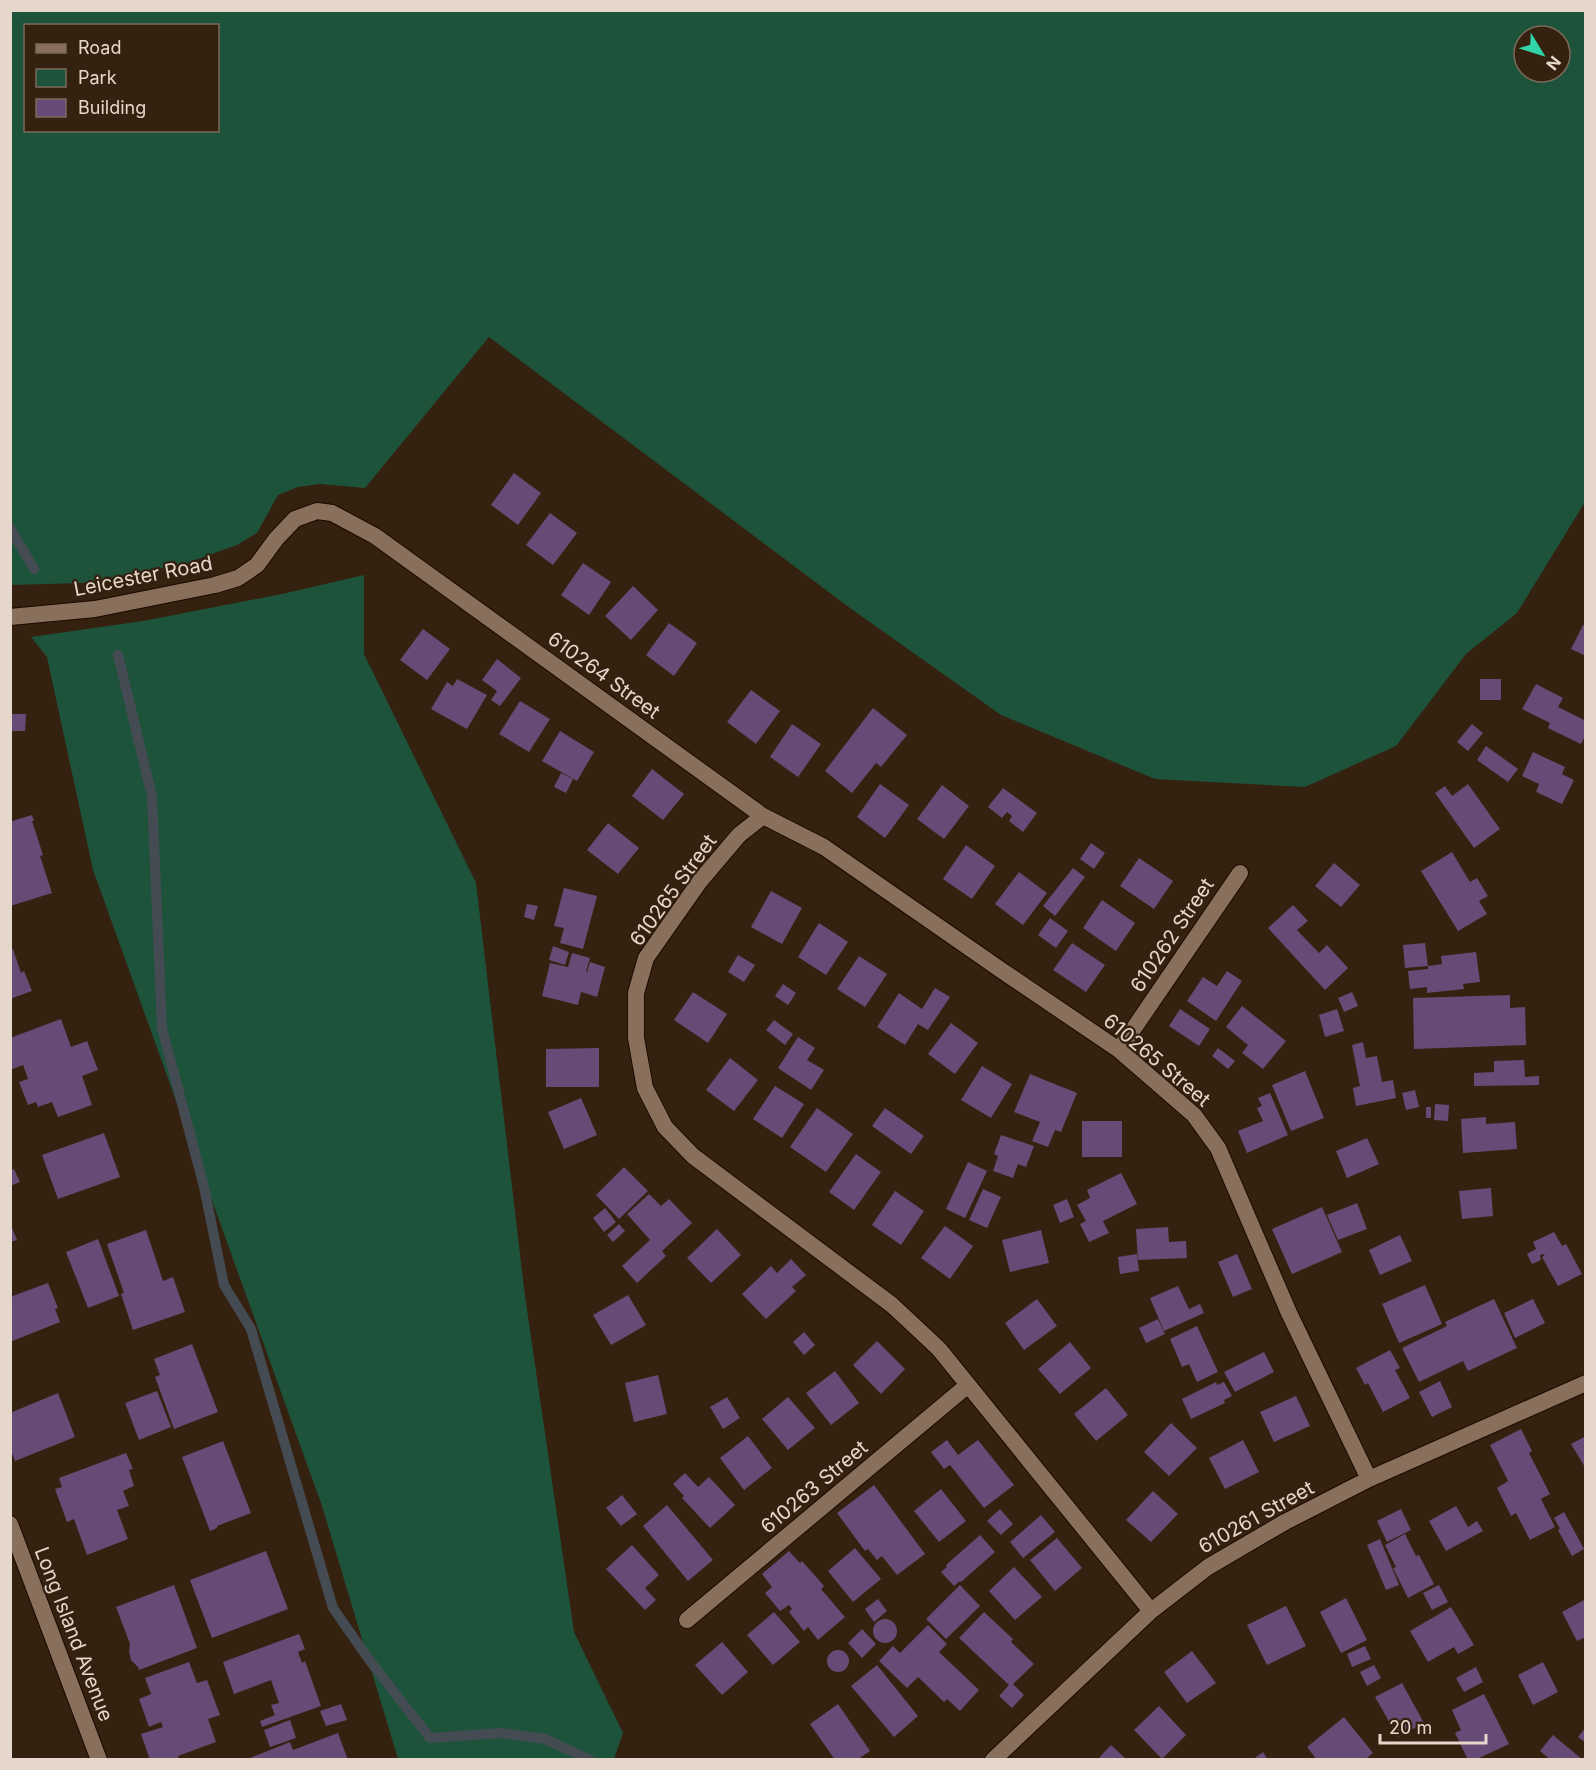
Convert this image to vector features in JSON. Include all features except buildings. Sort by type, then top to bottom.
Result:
[{"type":"street","name":"Leicester Road","points":[[10,616],[95,609],[216,585],[238,578],[257,565],[276,539],[295,519],[317,512],[332,513],[375,536],[421,568]]},
{"type":"street","name":"610264 Street","points":[[421,568],[763,816]]},
{"type":"street","name":"610265 Street","points":[[1151,1611],[939,1349],[892,1305],[693,1156],[665,1127],[645,1088],[636,1038],[636,993],[646,958],[700,881],[739,836],[763,816],[824,847],[1119,1050],[1194,1115],[1218,1148],[1289,1313],[1369,1479]]},
{"type":"street","name":"610262 Street","points":[[1119,1050],[1240,873]]},
{"type":"street","name":"610261 Street","points":[[993,1760],[1151,1611],[1208,1567],[1285,1522],[1369,1479],[1586,1383]]},
{"type":"street","name":"610263 Street","points":[[687,1620],[968,1385]]},
{"type":"street","name":"Long Island Avenue","points":[[10,1524],[99,1760]]},
{"type":"green space","points":[[10,11],[1585,11],[1585,502],[1517,613],[1466,654],[1396,746],[1305,787],[1155,779],[1001,715],[850,608],[489,337],[365,488],[320,484],[298,487],[278,495],[257,533],[237,545],[184,564],[82,583],[11,585]]},
{"type":"green space","points":[[364,575],[364,654],[476,883],[525,1296],[574,1632],[623,1733],[614,1759],[398,1759],[322,1506],[93,870],[47,657],[31,637],[143,621],[282,594]]},
{"type":"waterway","points":[[10,528],[34,569]]},
{"type":"waterway","points":[[118,655],[152,796],[162,1028],[204,1187],[224,1285],[251,1329],[333,1608],[370,1661],[430,1738],[501,1733],[545,1739],[590,1760]]}]
